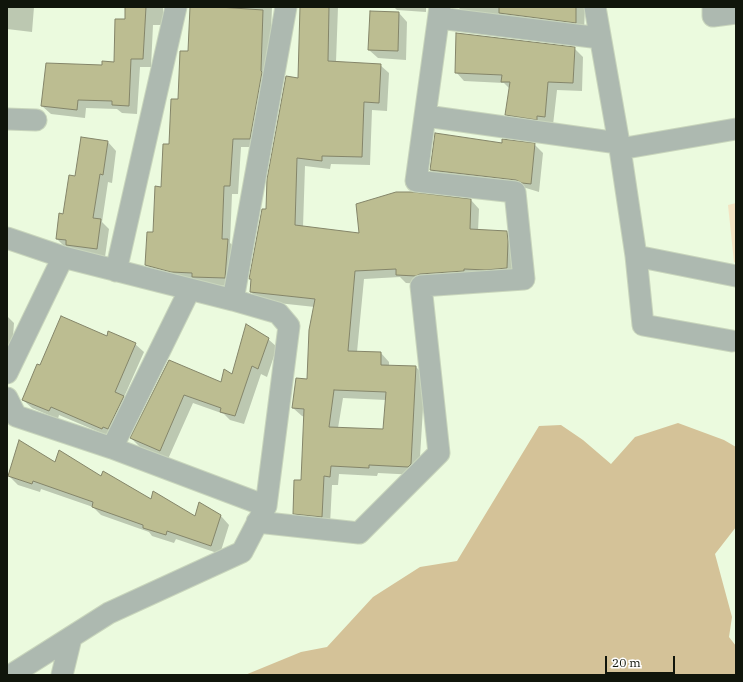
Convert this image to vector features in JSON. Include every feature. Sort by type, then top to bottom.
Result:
[{"type":"street","points":[[116,271],[176,7]]},
{"type":"street","points":[[233,300],[286,7]]},
{"type":"street","points":[[595,7],[636,256],[643,325],[732,341]]},
{"type":"street","points":[[713,7],[714,16],[736,13]]},
{"type":"street","points":[[7,398],[16,416],[112,448],[262,514],[359,533],[439,453],[421,286],[524,279],[515,192],[416,181],[440,12],[600,38]]},
{"type":"street","points":[[426,116],[619,146],[736,129]]},
{"type":"street","points":[[7,119],[36,120]]},
{"type":"street","points":[[7,238],[63,257],[233,300],[278,313],[289,326],[262,514],[242,552],[109,613],[11,675]]},
{"type":"street","points":[[636,256],[736,276]]},
{"type":"street","points":[[7,373],[63,257]]},
{"type":"street","points":[[112,448],[190,289]]},
{"type":"street","points":[[62,675],[71,638]]},
{"type":"shaded area","points":[[736,203],[736,263],[734,262],[728,205]]},
{"type":"shaded area","points":[[678,423],[724,440],[736,447],[736,527],[715,554],[732,617],[729,637],[736,646],[736,675],[245,675],[301,652],[327,647],[373,597],[420,567],[457,561],[539,426],[561,425],[583,440],[611,464],[635,437]]},
{"type":"building","points":[[125,7],[146,7],[143,59],[131,59],[129,106],[112,105],[112,101],[78,100],[77,110],[41,106],[46,63],[102,65],[102,61],[114,62],[115,19],[125,19]]},
{"type":"building","points":[[190,7],[263,10],[262,72],[250,139],[233,139],[230,186],[224,186],[222,239],[228,239],[225,278],[192,277],[192,273],[171,272],[145,265],[147,232],[153,232],[155,186],[161,187],[163,144],[169,144],[171,99],[178,99],[180,51],[188,51]]},
{"type":"building","points":[[300,7],[329,7],[328,61],[381,64],[379,103],[364,102],[362,157],[322,156],[322,161],[297,158],[295,225],[359,233],[356,204],[396,192],[413,192],[471,199],[470,229],[507,231],[508,241],[507,268],[486,270],[464,269],[464,271],[420,274],[416,276],[396,275],[396,269],[355,271],[348,351],[381,352],[381,365],[416,366],[411,464],[408,467],[369,465],[369,468],[331,466],[330,477],[324,476],[322,517],[293,514],[294,480],[301,480],[304,409],[292,408],[296,378],[307,379],[309,330],[315,299],[250,292],[251,279],[249,279],[262,209],[266,209],[267,179],[286,76],[298,78]],"holes":[[[334,390],[386,392],[383,429],[329,427]]]},
{"type":"building","points":[[499,7],[576,7],[576,23],[499,13]]},
{"type":"building","points":[[370,11],[399,12],[398,51],[368,50]]},
{"type":"building","points":[[456,33],[575,47],[573,83],[548,82],[545,117],[537,116],[537,120],[505,115],[510,82],[501,82],[502,75],[455,73]]},
{"type":"building","points":[[435,133],[502,143],[502,139],[535,143],[531,184],[522,183],[516,180],[430,170]]},
{"type":"building","points":[[81,137],[108,141],[103,175],[100,174],[93,218],[101,219],[97,249],[66,245],[66,240],[56,239],[59,213],[63,214],[69,175],[75,176]]},
{"type":"building","points":[[61,316],[107,336],[108,331],[136,343],[115,392],[124,396],[108,429],[103,427],[102,429],[51,407],[49,411],[22,400],[37,364],[40,365]]},
{"type":"building","points":[[246,324],[269,338],[258,369],[252,366],[235,416],[220,412],[221,408],[184,395],[160,451],[130,438],[169,360],[221,382],[224,369],[232,374]]},
{"type":"building","points":[[19,440],[55,462],[59,450],[101,476],[103,471],[151,499],[153,491],[195,516],[199,502],[221,515],[211,546],[167,531],[166,535],[143,528],[143,525],[92,507],[93,502],[33,481],[32,484],[8,476]]}]
